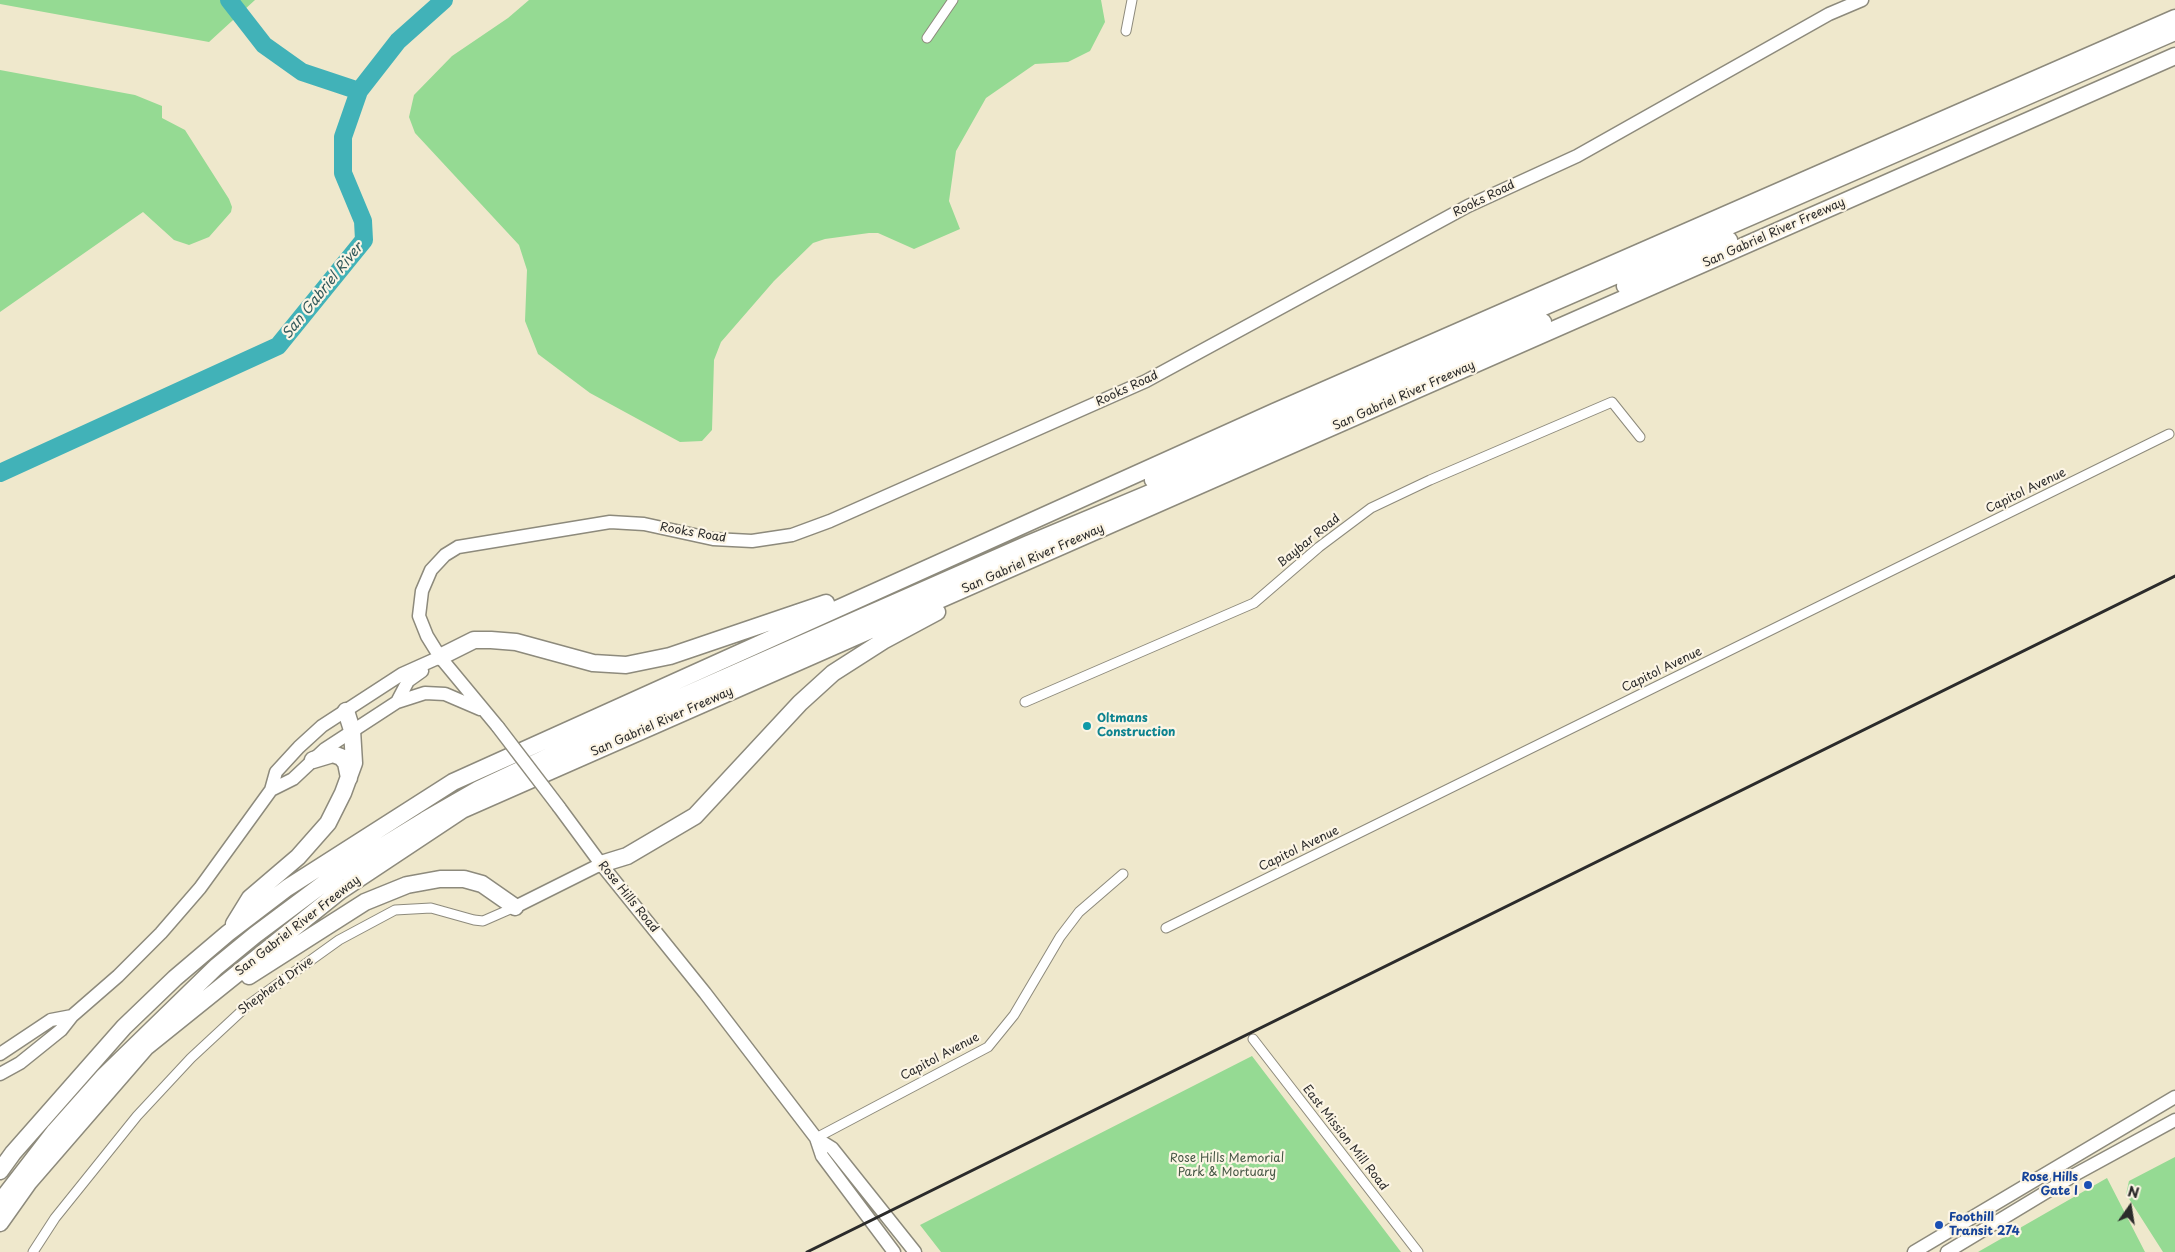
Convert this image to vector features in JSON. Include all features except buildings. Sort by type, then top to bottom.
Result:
[{"type":"highway","points":[[0,1171],[12,1153],[124,1027],[175,978],[228,933],[307,875],[453,782],[1274,412],[2175,18]]},
{"type":"highway","points":[[770,639],[797,639],[1277,423],[2175,32]]},
{"type":"highway","points":[[0,1202],[54,1131],[103,1077],[216,967],[255,935],[338,873],[479,789],[685,694],[1028,544],[1217,465],[2175,44]]},
{"type":"highway","name":"San Gabriel River Freeway","points":[[0,1223],[29,1182],[146,1046],[340,891],[462,810],[2175,56]]},
{"type":"highway","points":[[601,864],[627,856],[695,816],[800,703],[833,673],[883,642],[1035,558]]},
{"type":"highway","points":[[440,657],[474,640],[491,640],[516,642],[593,663],[626,665],[670,656],[921,572]]},
{"type":"highway","points":[[228,933],[250,898],[298,856],[328,823],[354,763],[352,730],[346,711]]},
{"type":"highway","points":[[313,760],[333,754],[340,757],[346,763],[349,778]]},
{"type":"highway","points":[[0,1193],[69,1105],[122,1048],[178,993],[297,895],[307,875]]},
{"type":"highway","points":[[146,1046],[290,948],[356,907],[407,885],[440,880],[464,879],[482,884],[515,907]]},
{"type":"main road","name":"Rooks Road","points":[[440,657],[427,636],[420,616],[422,591],[431,570],[445,555],[458,548],[503,538],[610,522],[644,524],[713,539],[752,540],[792,534],[830,522],[1146,381],[1468,206],[1577,156],[1829,14],[1862,0]]},
{"type":"main road","points":[[398,702],[408,681],[432,665],[440,657]]},
{"type":"main road","points":[[0,1074],[20,1063],[61,1030],[72,1016],[118,976],[161,933],[200,888],[271,790],[276,772],[299,747],[322,726],[402,674],[440,657]]},
{"type":"main road","name":"Rose Hills Road","points":[[440,657],[498,727],[601,864],[694,980],[816,1138],[822,1156],[894,1252]]},
{"type":"main road","points":[[271,790],[293,779],[324,749],[398,702],[425,693],[445,694],[486,713]]},
{"type":"main road","name":"Shepherd Drive","points":[[515,907],[601,864]]},
{"type":"main road","points":[[0,1054],[51,1020],[72,1016]]},
{"type":"main road","points":[[1914,1252],[2175,1097]]},
{"type":"main road","points":[[1947,1252],[2076,1174],[2175,1120]]},
{"type":"main road","name":"Rose Hills Road","points":[[816,1138],[832,1148],[915,1252]]},
{"type":"street","points":[[927,38],[954,0]]},
{"type":"street","points":[[1126,31],[1132,0]]},
{"type":"street","name":"Baybar Road","points":[[1026,702],[1254,603],[1319,547],[1371,508],[1430,480],[1612,402],[1640,437]]},
{"type":"street","name":"Capitol Avenue","points":[[1166,928],[2169,434]]},
{"type":"street","name":"Capitol Avenue","points":[[816,1138],[988,1047],[1014,1015],[1060,937],[1079,912],[1123,874]]},
{"type":"street","name":"Shepherd Drive","points":[[33,1252],[55,1218],[137,1116],[191,1058],[247,1006],[339,940],[395,910],[431,908],[483,921],[515,907]]},
{"type":"street","name":"East Mission Mill Road","points":[[1253,1039],[1418,1252]]},
{"type":"green space","points":[[0,0],[255,0],[209,42],[0,4]]},
{"type":"green space","points":[[529,0],[1101,0],[1105,22],[1090,51],[1068,62],[1035,64],[986,98],[956,151],[949,201],[960,229],[914,249],[878,233],[825,239],[813,243],[774,281],[721,342],[714,360],[712,430],[702,441],[680,442],[590,393],[538,354],[525,321],[527,270],[519,245],[415,133],[409,117],[414,95],[452,56],[508,18]]},
{"type":"green space","points":[[0,70],[135,95],[162,106],[162,118],[185,130],[229,199],[232,207],[231,212],[209,237],[189,245],[174,240],[143,212],[0,312]]},
{"type":"green space","name":"Rose Hills Memorial Park & Mortuary","points":[[1252,1056],[1401,1252],[941,1252],[920,1225]]},
{"type":"green space","points":[[2175,1157],[2175,1252],[2163,1252],[2126,1194],[2129,1181]]},
{"type":"green space","points":[[2107,1178],[2145,1252],[1978,1252]]},
{"type":"waterway","points":[[229,0],[264,45],[302,72],[359,91]]},
{"type":"waterway","name":"San Gabriel River","points":[[0,473],[278,346],[364,240],[363,221],[343,173],[343,137],[359,91],[398,41],[444,0]]},
{"type":"railway","points":[[807,1252],[2175,576]]},
{"type":"place","name":"Oltmans Construction","points":[[1087,726]]},
{"type":"place","name":"Rose Hills Gate I","points":[[2088,1185]]},
{"type":"place","name":"Foothill Transit 274","points":[[1939,1225]]}]
